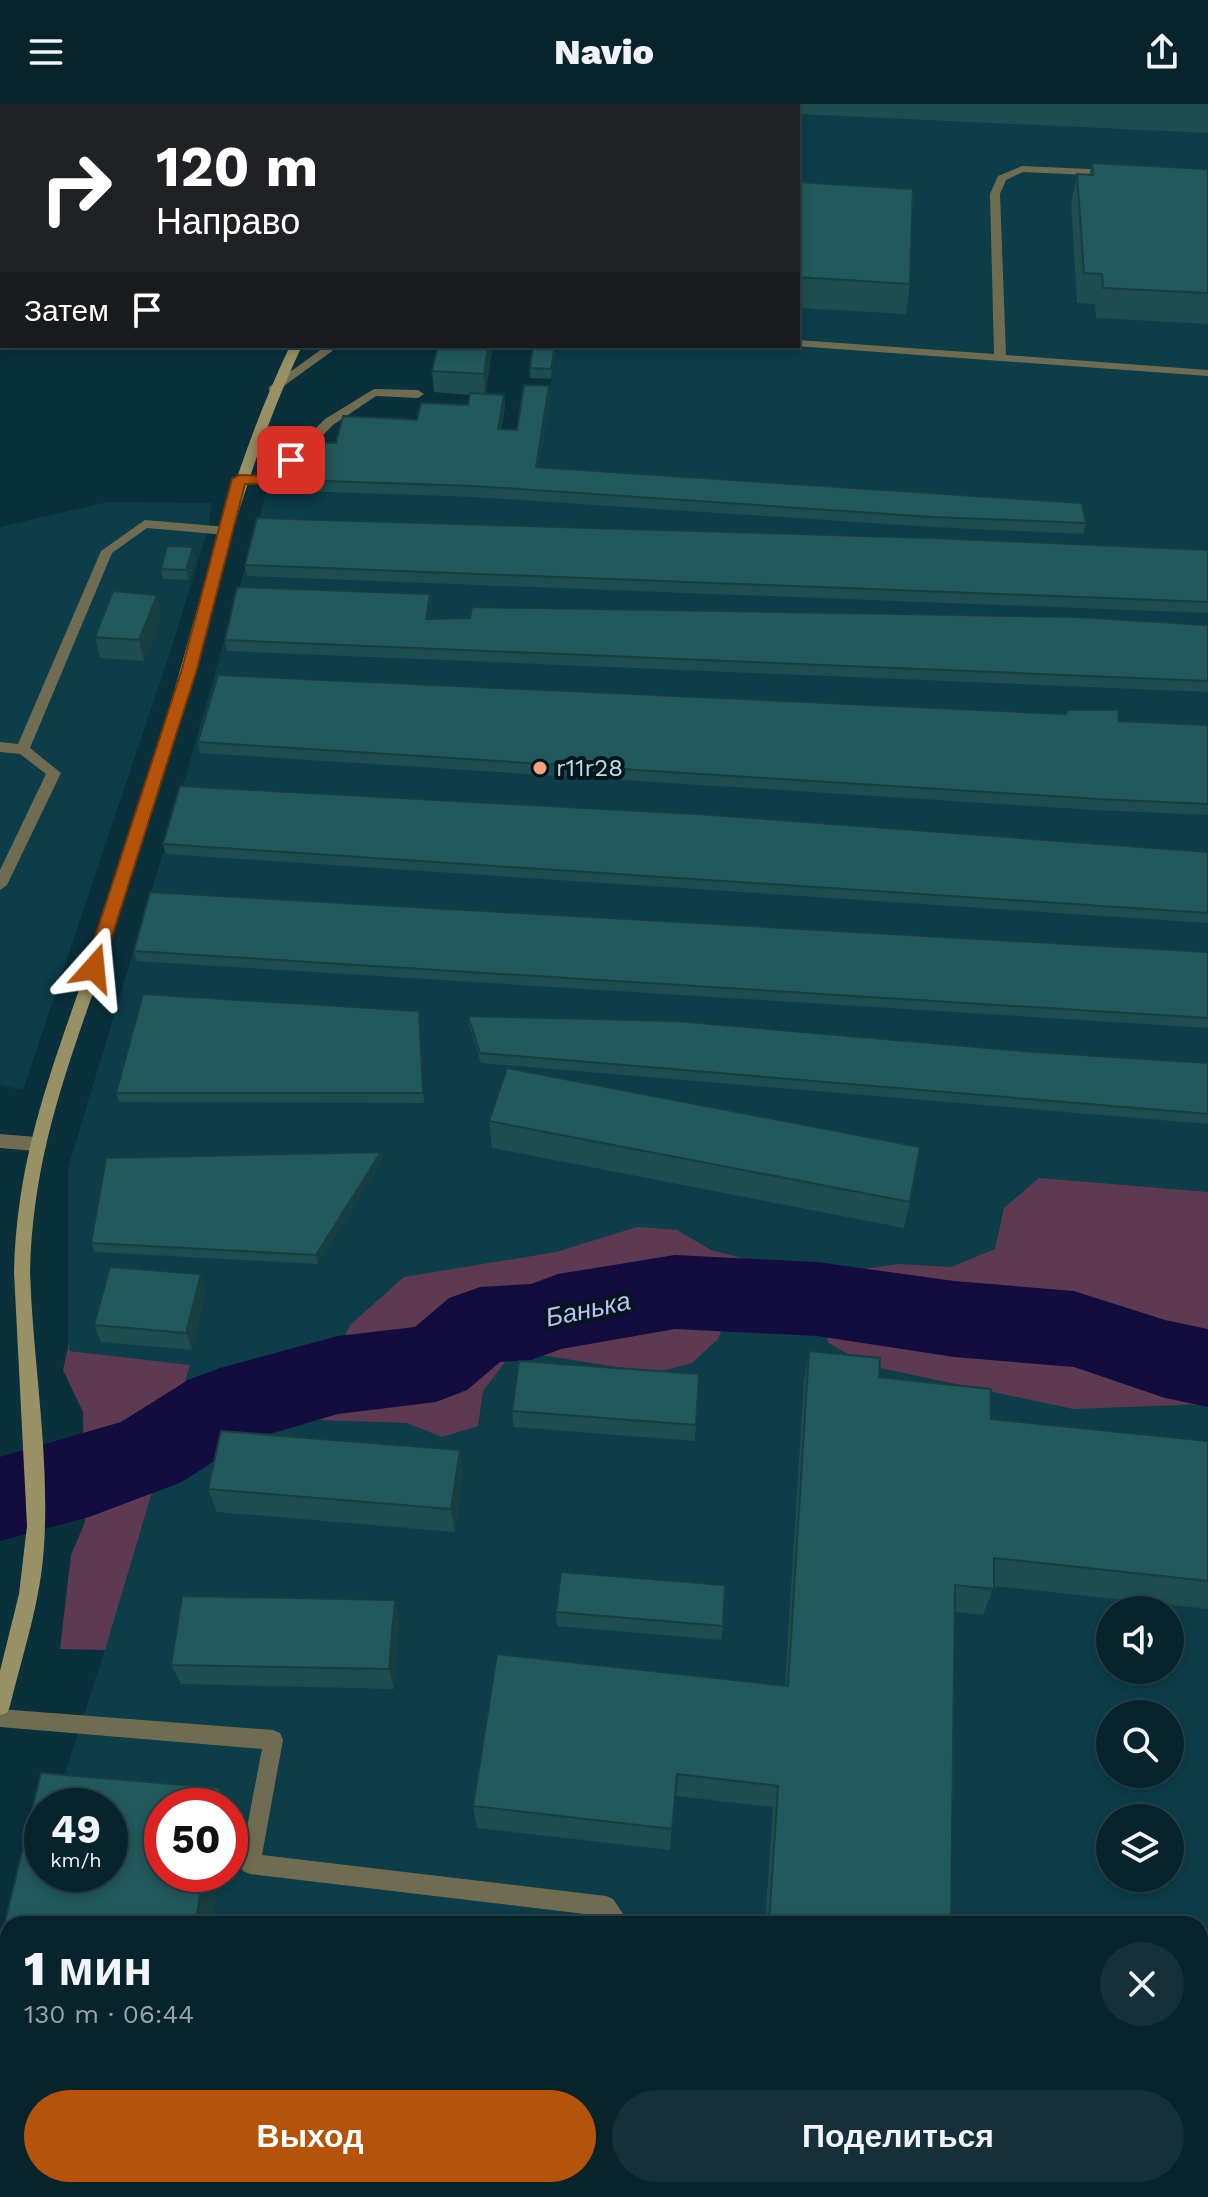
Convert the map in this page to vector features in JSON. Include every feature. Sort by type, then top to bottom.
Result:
[{"type":"main road","points":[[0,1706],[29,1588],[36,1529],[23,1236],[36,1144],[52,1080],[94,968],[172,726],[239,479],[273,389],[295,348]]},
{"type":"street","points":[[1000,358],[995,194],[1002,178],[1022,169],[1130,174]]},
{"type":"street","points":[[800,343],[1208,373]]},
{"type":"street","points":[[273,389],[330,348]]},
{"type":"street","points":[[239,479],[271,480],[329,422],[374,392],[418,394]]},
{"type":"street","points":[[23,749],[107,551],[145,524],[227,531]]},
{"type":"street","points":[[0,747],[23,749],[54,773],[0,885]]},
{"type":"street","points":[[0,1141],[36,1144]]},
{"type":"street","points":[[0,1718],[273,1740],[250,1864],[606,1906],[614,1916]]},
{"type":"shaded area","points":[[800,104],[1208,104],[1208,1916],[29,1916],[37,1892],[128,1892],[128,1788],[60,1788],[190,1366],[68,1351],[68,1168],[180,796],[277,455],[305,465],[536,478],[557,348],[800,348]]},
{"type":"shaded area","points":[[107,502],[212,503],[208,529],[171,649],[23,1090],[0,1085],[0,527]]},
{"type":"shaded area","points":[[1039,1178],[1208,1192],[1208,1404],[1073,1409],[871,1366],[828,1343],[820,1275],[899,1264],[951,1267],[995,1249],[1004,1208]]},
{"type":"shaded area","points":[[637,1227],[677,1230],[711,1250],[749,1260],[718,1339],[692,1363],[655,1373],[541,1355],[505,1362],[483,1391],[478,1426],[442,1437],[407,1423],[289,1419],[302,1384],[334,1359],[350,1325],[404,1277],[556,1252]]},
{"type":"shaded area","points":[[69,1342],[69,1351],[190,1365],[105,1650],[60,1649],[71,1555],[85,1522],[83,1412],[63,1370]]},
{"type":"building","points":[[1092,163],[1208,169],[1208,293],[1103,288],[1102,274],[1084,273],[1077,174],[1093,175]]},
{"type":"building","points":[[800,182],[913,189],[910,284],[800,277]]},
{"type":"building","points":[[438,348],[488,348],[484,374],[432,371]]},
{"type":"building","points":[[533,348],[555,348],[551,369],[530,368]]},
{"type":"building","points":[[524,385],[549,386],[536,467],[1082,503],[1086,523],[933,517],[473,486],[297,480],[303,454],[313,454],[317,443],[336,443],[343,416],[417,420],[421,403],[468,405],[470,393],[504,395],[498,429],[517,430]]},
{"type":"building","points":[[257,518],[934,538],[1208,550],[1208,602],[245,565]]},
{"type":"building","points":[[167,546],[193,547],[186,570],[161,569]]},
{"type":"building","points":[[237,587],[430,594],[426,619],[470,618],[472,607],[1077,617],[1208,625],[1208,681],[225,640]]},
{"type":"building","points":[[113,591],[157,595],[139,640],[95,637]]},
{"type":"building","points":[[218,675],[1066,714],[1068,710],[1118,710],[1119,721],[1208,725],[1208,804],[198,742]]},
{"type":"building","points":[[180,786],[713,815],[1208,852],[1208,913],[163,844]]},
{"type":"building","points":[[150,892],[1208,952],[1208,1018],[134,951]]},
{"type":"building","points":[[143,994],[419,1011],[423,1093],[116,1093]]},
{"type":"building","points":[[468,1016],[676,1021],[1035,1052],[1208,1063],[1208,1114],[480,1053]]},
{"type":"building","points":[[507,1068],[920,1147],[910,1202],[489,1121]]},
{"type":"building","points":[[381,1152],[316,1255],[91,1243],[106,1158]]},
{"type":"building","points":[[110,1267],[201,1274],[186,1333],[94,1325]]},
{"type":"building","points":[[809,1351],[880,1358],[879,1377],[991,1389],[991,1419],[1208,1441],[1208,1581],[994,1558],[994,1589],[955,1585],[951,1916],[770,1916],[778,1786],[677,1774],[672,1829],[473,1806],[497,1654],[788,1686]]},
{"type":"building","points":[[519,1361],[699,1374],[696,1425],[512,1411]]},
{"type":"building","points":[[221,1431],[460,1450],[451,1509],[208,1489]]},
{"type":"building","points":[[561,1572],[725,1585],[723,1626],[556,1612]]},
{"type":"building","points":[[182,1596],[395,1600],[389,1669],[171,1665]]},
{"type":"building","points":[[41,1773],[220,1788],[144,1788],[144,1892],[201,1892],[196,1916],[7,1916],[24,1843],[24,1892],[128,1892],[128,1788],[37,1788]]},
{"type":"waterway","name":"Банька","points":[[0,1499],[89,1475],[150,1453],[220,1408],[338,1375],[436,1363],[480,1325],[531,1322],[558,1312],[675,1292],[817,1299],[954,1319],[1074,1329],[1165,1359],[1208,1368]]},
{"type":"place","name":"r11r28","points":[[540,768]]},
{"type":"route","points":[[94,968],[189,669],[239,479],[271,480],[291,460]]}]
